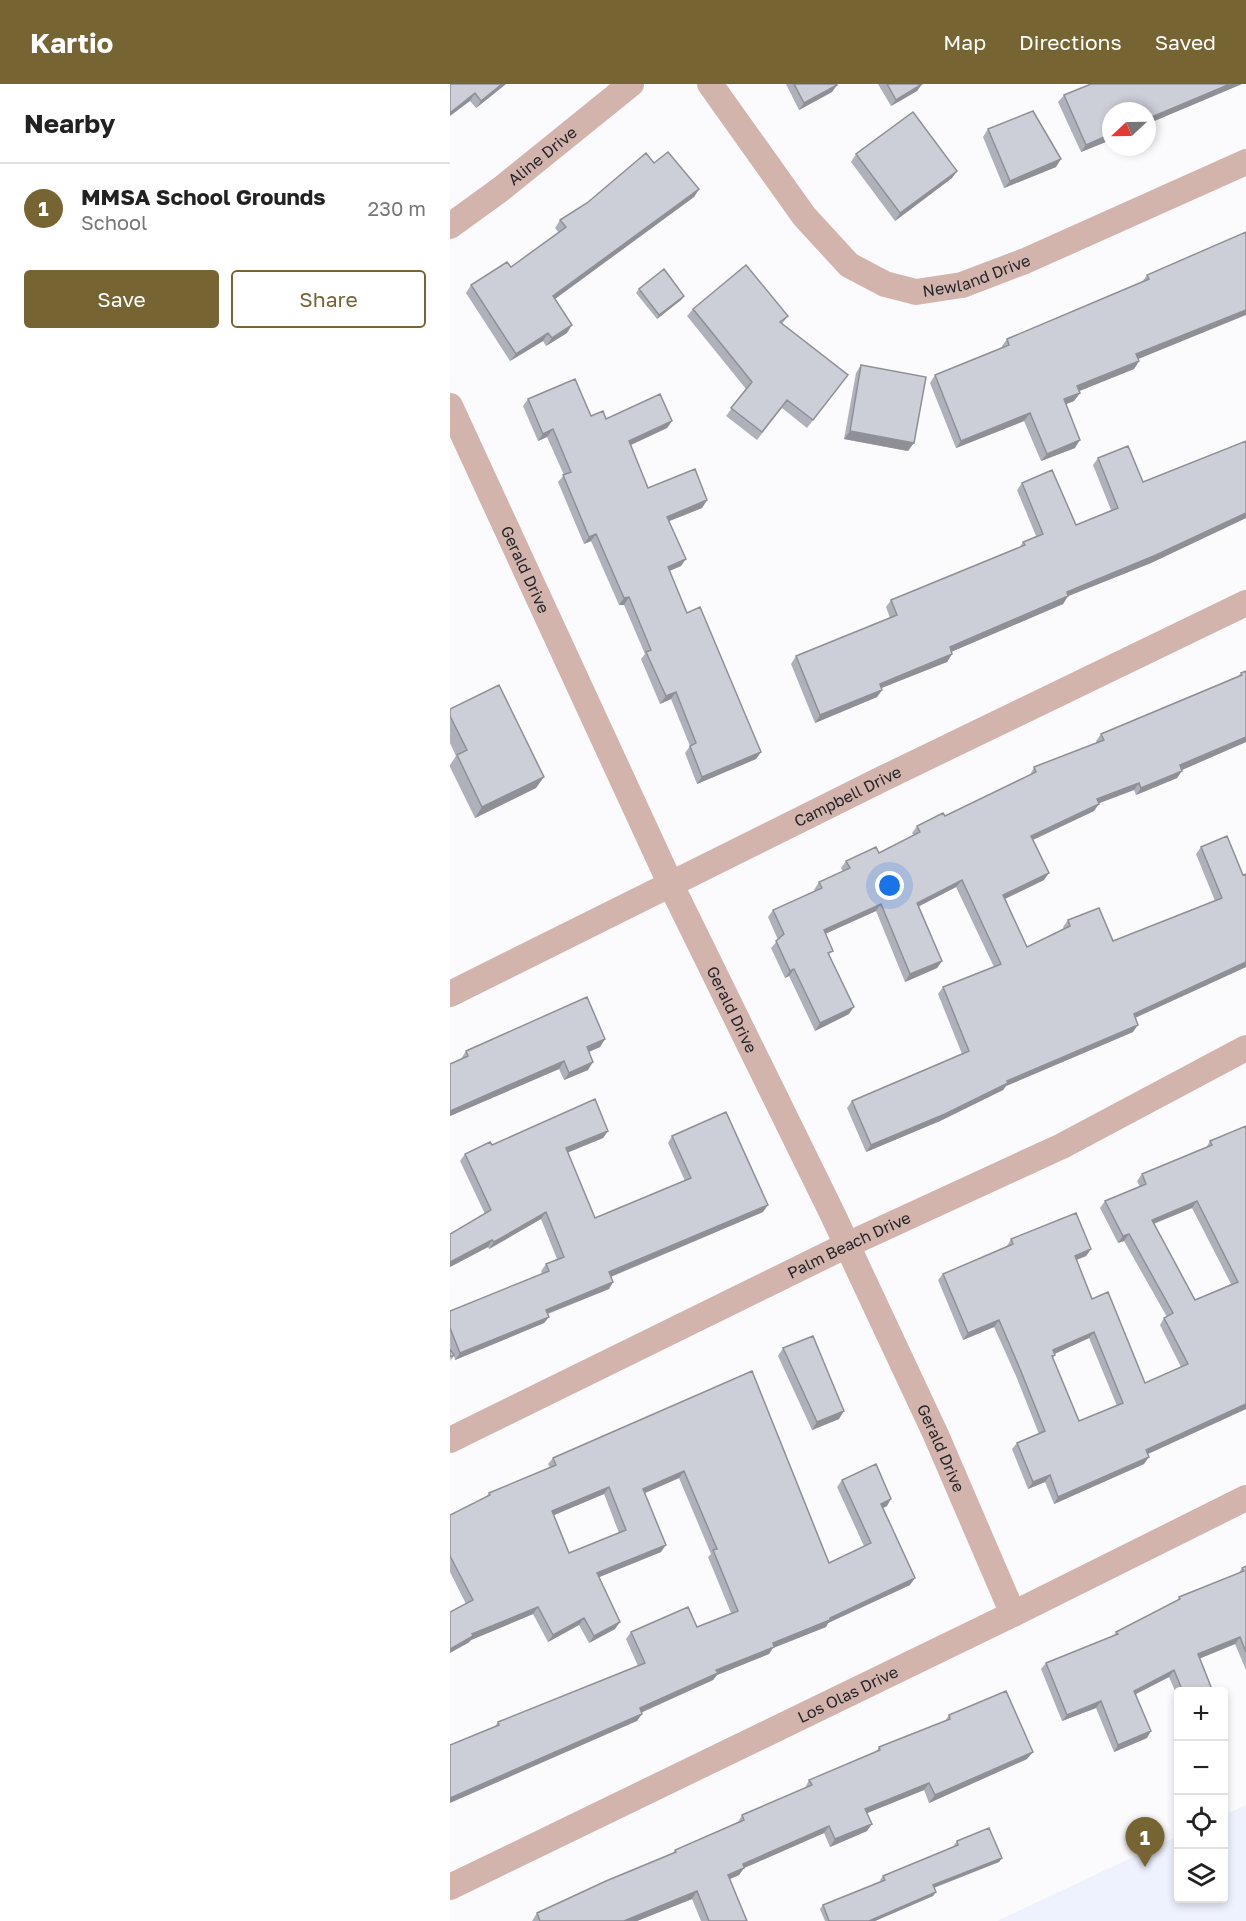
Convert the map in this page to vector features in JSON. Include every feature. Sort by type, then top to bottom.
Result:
[{"type":"street","name":"Aline Drive","points":[[450,226],[501,189],[631,84]]},
{"type":"street","name":"Newland Drive","points":[[710,84],[804,216],[849,265],[885,284],[916,292],[962,285],[1025,261],[1246,162]]},
{"type":"street","name":"Gerald Drive","points":[[450,406],[671,885],[847,1245],[936,1435],[1013,1614]]},
{"type":"street","name":"Campbell Drive","points":[[450,994],[882,779],[1246,603]]},
{"type":"street","name":"Palm Beach Drive","points":[[450,1440],[847,1245],[1062,1146],[1246,1048]]},
{"type":"street","name":"Los Olas Drive","points":[[450,1887],[1013,1614],[1246,1498]]},
{"type":"shaded area","points":[[1246,1805],[1246,1921],[997,1921],[1174,1838],[1174,1903],[1228,1903],[1228,1813]]},
{"type":"building","points":[[450,84],[502,84],[481,101],[475,93],[450,113]]},
{"type":"building","points":[[794,84],[836,84],[837,85],[804,103]]},
{"type":"building","points":[[887,84],[922,84],[896,100]]},
{"type":"building","points":[[1091,84],[1230,84],[1156,115],[1156,102],[1102,102],[1102,138],[1086,145],[1064,95]]},
{"type":"building","points":[[1033,111],[1061,159],[1010,181],[988,129]]},
{"type":"building","points":[[913,112],[957,171],[900,213],[856,154]]},
{"type":"building","points":[[668,152],[699,189],[553,296],[572,325],[552,338],[548,333],[516,354],[471,285],[507,262],[511,267],[566,227],[560,220],[587,203],[646,153],[654,163]]},
{"type":"building","points":[[1246,232],[1246,310],[1136,354],[1139,361],[1077,386],[1080,393],[1064,399],[1080,440],[1047,454],[1030,413],[961,441],[935,375],[1009,345],[1007,339],[1149,279],[1147,275]]},
{"type":"building","points":[[746,265],[788,316],[780,322],[848,375],[813,420],[787,400],[762,432],[731,408],[752,382],[693,309]]},
{"type":"building","points":[[664,269],[684,296],[659,315],[639,289]]},
{"type":"building","points":[[861,365],[926,377],[914,443],[850,431]]},
{"type":"building","points":[[575,379],[591,416],[603,411],[606,419],[660,394],[672,421],[629,441],[648,488],[695,469],[707,500],[667,517],[686,559],[668,567],[687,613],[700,607],[761,752],[702,777],[690,746],[696,743],[676,692],[666,696],[646,652],[651,650],[629,597],[624,598],[596,534],[589,537],[563,475],[571,472],[553,429],[543,434],[528,399]]},
{"type":"building","points":[[1246,441],[1246,513],[1156,555],[1067,592],[1068,596],[950,647],[952,654],[880,684],[882,690],[820,715],[796,656],[897,615],[891,600],[1025,545],[1023,542],[1043,534],[1022,483],[1052,470],[1076,525],[1118,508],[1098,458],[1128,446],[1143,482]]},
{"type":"building","points":[[1246,671],[1246,737],[1180,765],[1182,771],[1141,788],[1139,783],[1097,799],[1099,804],[1031,836],[1049,873],[1003,895],[1027,947],[1070,926],[1068,920],[1099,908],[1113,941],[1222,898],[1201,847],[1227,836],[1243,875],[1246,874],[1246,962],[1134,1014],[1138,1025],[1007,1081],[1008,1083],[945,1114],[871,1145],[852,1101],[969,1051],[943,987],[1001,964],[962,880],[917,903],[942,961],[910,974],[881,904],[824,930],[833,951],[828,953],[854,1007],[820,1023],[794,969],[790,971],[776,941],[784,934],[773,910],[822,888],[819,882],[850,868],[846,861],[876,847],[879,853],[920,832],[917,826],[943,813],[945,816],[1036,772],[1034,767],[1104,740],[1101,734],[1242,675],[1241,673]]},
{"type":"building","points":[[499,685],[544,777],[482,807],[457,755],[467,750],[450,716],[450,709]]},
{"type":"building","points":[[587,997],[605,1039],[587,1047],[593,1062],[569,1073],[564,1061],[450,1111],[450,1064],[468,1056],[466,1051]]},
{"type":"building","points":[[595,1099],[608,1131],[566,1148],[595,1218],[691,1178],[672,1136],[726,1112],[768,1205],[609,1272],[613,1282],[546,1310],[549,1317],[460,1353],[450,1328],[450,1311],[549,1271],[546,1264],[564,1257],[546,1212],[494,1242],[492,1240],[450,1262],[450,1234],[491,1210],[465,1154],[490,1142],[492,1145]]},
{"type":"building","points":[[1246,1126],[1246,1404],[1146,1450],[1149,1457],[1058,1497],[1050,1475],[1033,1482],[1017,1443],[1045,1431],[999,1320],[968,1333],[943,1274],[1013,1244],[1011,1239],[1076,1213],[1091,1249],[1075,1256],[1092,1299],[1108,1292],[1145,1383],[1188,1364],[1164,1318],[1173,1313],[1129,1234],[1123,1236],[1105,1201],[1146,1184],[1142,1174],[1212,1145],[1210,1141]],"holes":[[[1197,1201],[1238,1282],[1195,1300],[1152,1220]],[[1094,1332],[1123,1403],[1079,1421],[1052,1356],[1055,1355],[1053,1350]]]},
{"type":"building","points":[[813,1336],[844,1411],[817,1422],[783,1348]]},
{"type":"building","points":[[752,1371],[829,1563],[871,1543],[842,1480],[876,1464],[891,1499],[881,1504],[915,1578],[830,1620],[773,1643],[774,1647],[716,1670],[718,1673],[640,1708],[642,1714],[450,1798],[450,1745],[499,1725],[498,1722],[645,1663],[631,1632],[688,1607],[697,1627],[738,1611],[713,1550],[717,1549],[684,1471],[643,1489],[666,1545],[597,1573],[620,1622],[594,1636],[584,1618],[553,1635],[538,1607],[472,1634],[473,1636],[450,1649],[450,1612],[473,1600],[450,1556],[450,1515],[490,1495],[489,1493],[556,1465],[553,1458]],"holes":[[[609,1487],[626,1530],[569,1553],[552,1511]]]},
{"type":"building","points":[[1246,1566],[1246,1652],[1240,1637],[1198,1654],[1211,1687],[1181,1687],[1174,1670],[1134,1691],[1151,1731],[1118,1745],[1101,1701],[1067,1715],[1046,1663],[1118,1634],[1116,1632],[1180,1599],[1179,1597],[1244,1571],[1242,1568]]},
{"type":"building","points":[[1006,1691],[1033,1752],[935,1795],[929,1783],[865,1809],[872,1824],[835,1839],[829,1826],[743,1864],[744,1868],[728,1875],[747,1921],[709,1921],[697,1891],[624,1921],[540,1921],[537,1913],[744,1820],[742,1815],[812,1785],[809,1780],[880,1750],[879,1747],[950,1719],[949,1715]]},
{"type":"building","points":[[989,1828],[1002,1858],[933,1885],[936,1892],[869,1921],[829,1921],[823,1905],[885,1880],[883,1876],[958,1845],[957,1841]]},
{"type":"place","name":"MMSA School Grounds","points":[[1145,1867]]}]
